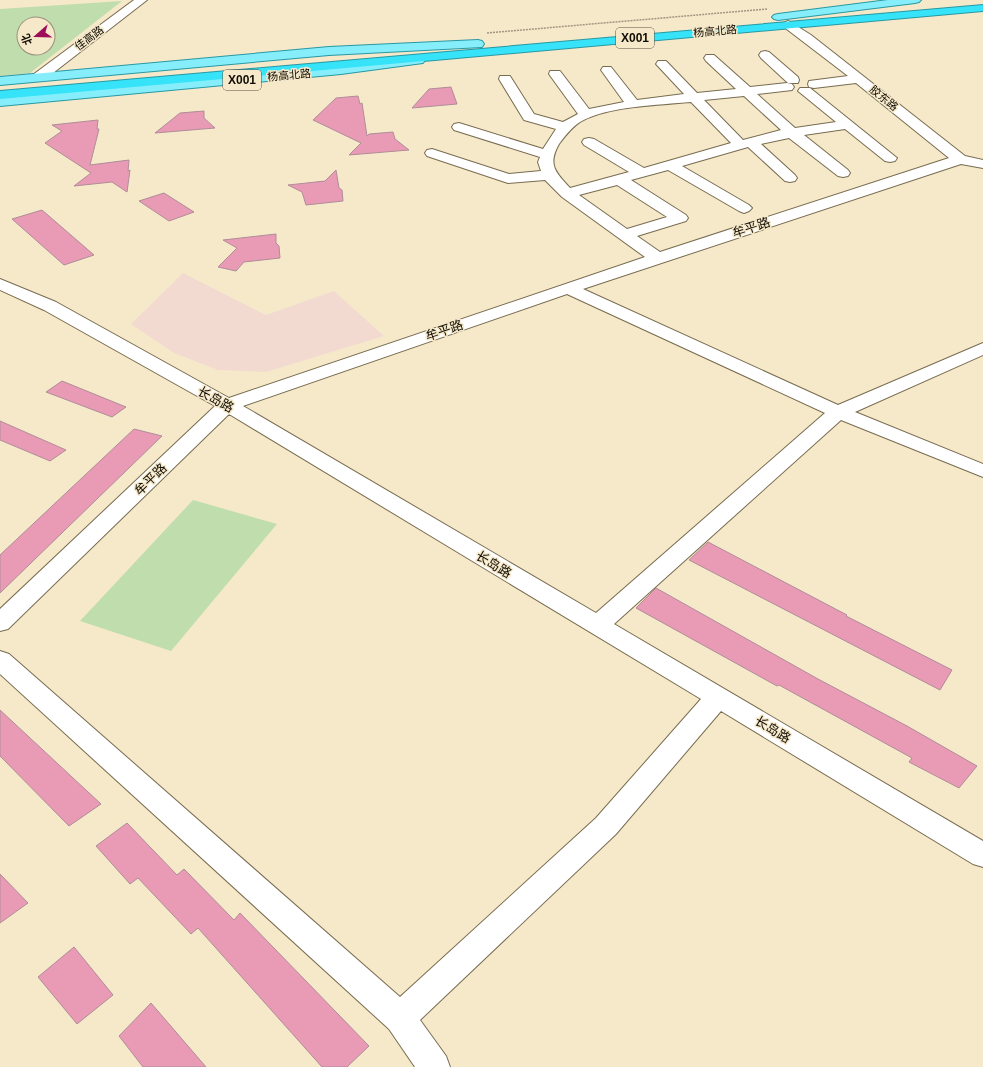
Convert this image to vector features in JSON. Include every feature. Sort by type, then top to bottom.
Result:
[{"type":"highway","name":"杨高北路","points":[[0,88],[783,21],[976,0]]},
{"type":"highway","name":"杨高北路","points":[[783,21],[947,11]]},
{"type":"highway","name":"杨高北路","points":[[0,95],[334,60]]},
{"type":"main road","name":"杨高北路","points":[[783,21],[915,0]]},
{"type":"main road","name":"杨高北路","points":[[947,11],[983,8]]},
{"type":"main road","name":"杨高北路","points":[[0,81],[329,51],[480,48]]},
{"type":"main road","name":"杨高北路","points":[[0,102],[341,70],[480,48]]},
{"type":"street","name":"佳高路","points":[[39,77],[141,0]]},
{"type":"street","name":"胶东路","points":[[783,21],[860,79],[960,159],[983,164]]},
{"type":"street","points":[[765,55],[790,83]]},
{"type":"street","points":[[710,58],[792,133],[843,173]]},
{"type":"street","points":[[662,64],[694,97],[746,144],[790,178]]},
{"type":"street","points":[[607,70],[633,104]]},
{"type":"street","points":[[555,74],[586,115]]},
{"type":"street","points":[[505,79],[530,117],[566,127]]},
{"type":"street","points":[[809,88],[860,79]]},
{"type":"street","points":[[657,258],[567,194],[549,175],[546,162],[550,148],[559,134],[573,121],[597,111],[633,104],[746,92],[807,81],[809,88],[847,125],[890,158]]},
{"type":"street","points":[[567,194],[772,136],[847,125]]},
{"type":"street","points":[[459,127],[548,155]]},
{"type":"street","points":[[589,142],[642,173]]},
{"type":"street","points":[[432,153],[508,179],[549,175]]},
{"type":"street","name":"牟平路","points":[[0,623],[227,405],[657,258],[960,159]]},
{"type":"street","points":[[670,165],[744,208]]},
{"type":"street","points":[[620,180],[680,218],[624,235]]},
{"type":"street","name":"长岛路","points":[[0,284],[57,309],[227,405],[983,855]]},
{"type":"street","points":[[568,288],[838,412],[983,471]]},
{"type":"street","points":[[598,625],[838,412],[983,348]]},
{"type":"street","points":[[0,660],[400,1018],[434,1067]]},
{"type":"street","points":[[400,1018],[606,826],[718,697]]},
{"type":"shaded area","points":[[183,273],[266,315],[334,291],[384,336],[266,372],[218,370],[174,353],[131,324]]},
{"type":"green space","points":[[122,1],[56,53],[56,16],[16,16],[16,56],[52,56],[30,73],[0,76],[0,9]]},
{"type":"green space","points":[[193,500],[277,524],[171,651],[80,621]]},
{"type":"building","points":[[451,87],[457,104],[412,108],[429,89]]},
{"type":"building","points":[[358,96],[360,104],[362,103],[367,136],[369,134],[393,132],[395,139],[409,150],[349,155],[361,143],[313,120],[336,98]]},
{"type":"building","points":[[204,111],[204,118],[215,128],[155,133],[180,113]]},
{"type":"building","points":[[98,120],[97,129],[99,129],[90,165],[129,160],[128,171],[130,170],[127,192],[112,182],[74,186],[91,173],[45,143],[62,131],[52,125]]},
{"type":"building","points":[[336,170],[339,188],[342,190],[343,201],[306,205],[302,192],[288,185],[325,181]]},
{"type":"building","points":[[164,193],[194,212],[169,221],[139,201]]},
{"type":"building","points":[[42,210],[94,255],[64,265],[12,219]]},
{"type":"building","points":[[276,234],[276,243],[279,246],[280,258],[244,262],[236,271],[218,267],[237,248],[223,240]]},
{"type":"building","points":[[62,381],[126,407],[112,417],[46,392]]},
{"type":"building","points":[[0,421],[66,450],[50,461],[0,440]]},
{"type":"building","points":[[134,429],[162,436],[0,593],[0,555]]},
{"type":"building","points":[[708,542],[847,615],[846,616],[952,670],[940,690],[689,560]]},
{"type":"building","points":[[656,588],[977,766],[959,788],[909,762],[912,758],[779,685],[777,686],[636,608]]},
{"type":"building","points":[[0,710],[101,804],[69,826],[0,756]]},
{"type":"building","points":[[127,823],[177,875],[184,869],[234,920],[240,913],[369,1046],[347,1067],[322,1067],[198,928],[191,934],[138,878],[130,884],[96,846]]},
{"type":"building","points":[[0,874],[28,903],[0,923]]},
{"type":"building","points":[[74,947],[113,995],[77,1024],[38,977]]},
{"type":"building","points":[[151,1003],[206,1067],[143,1067],[119,1036]]}]
